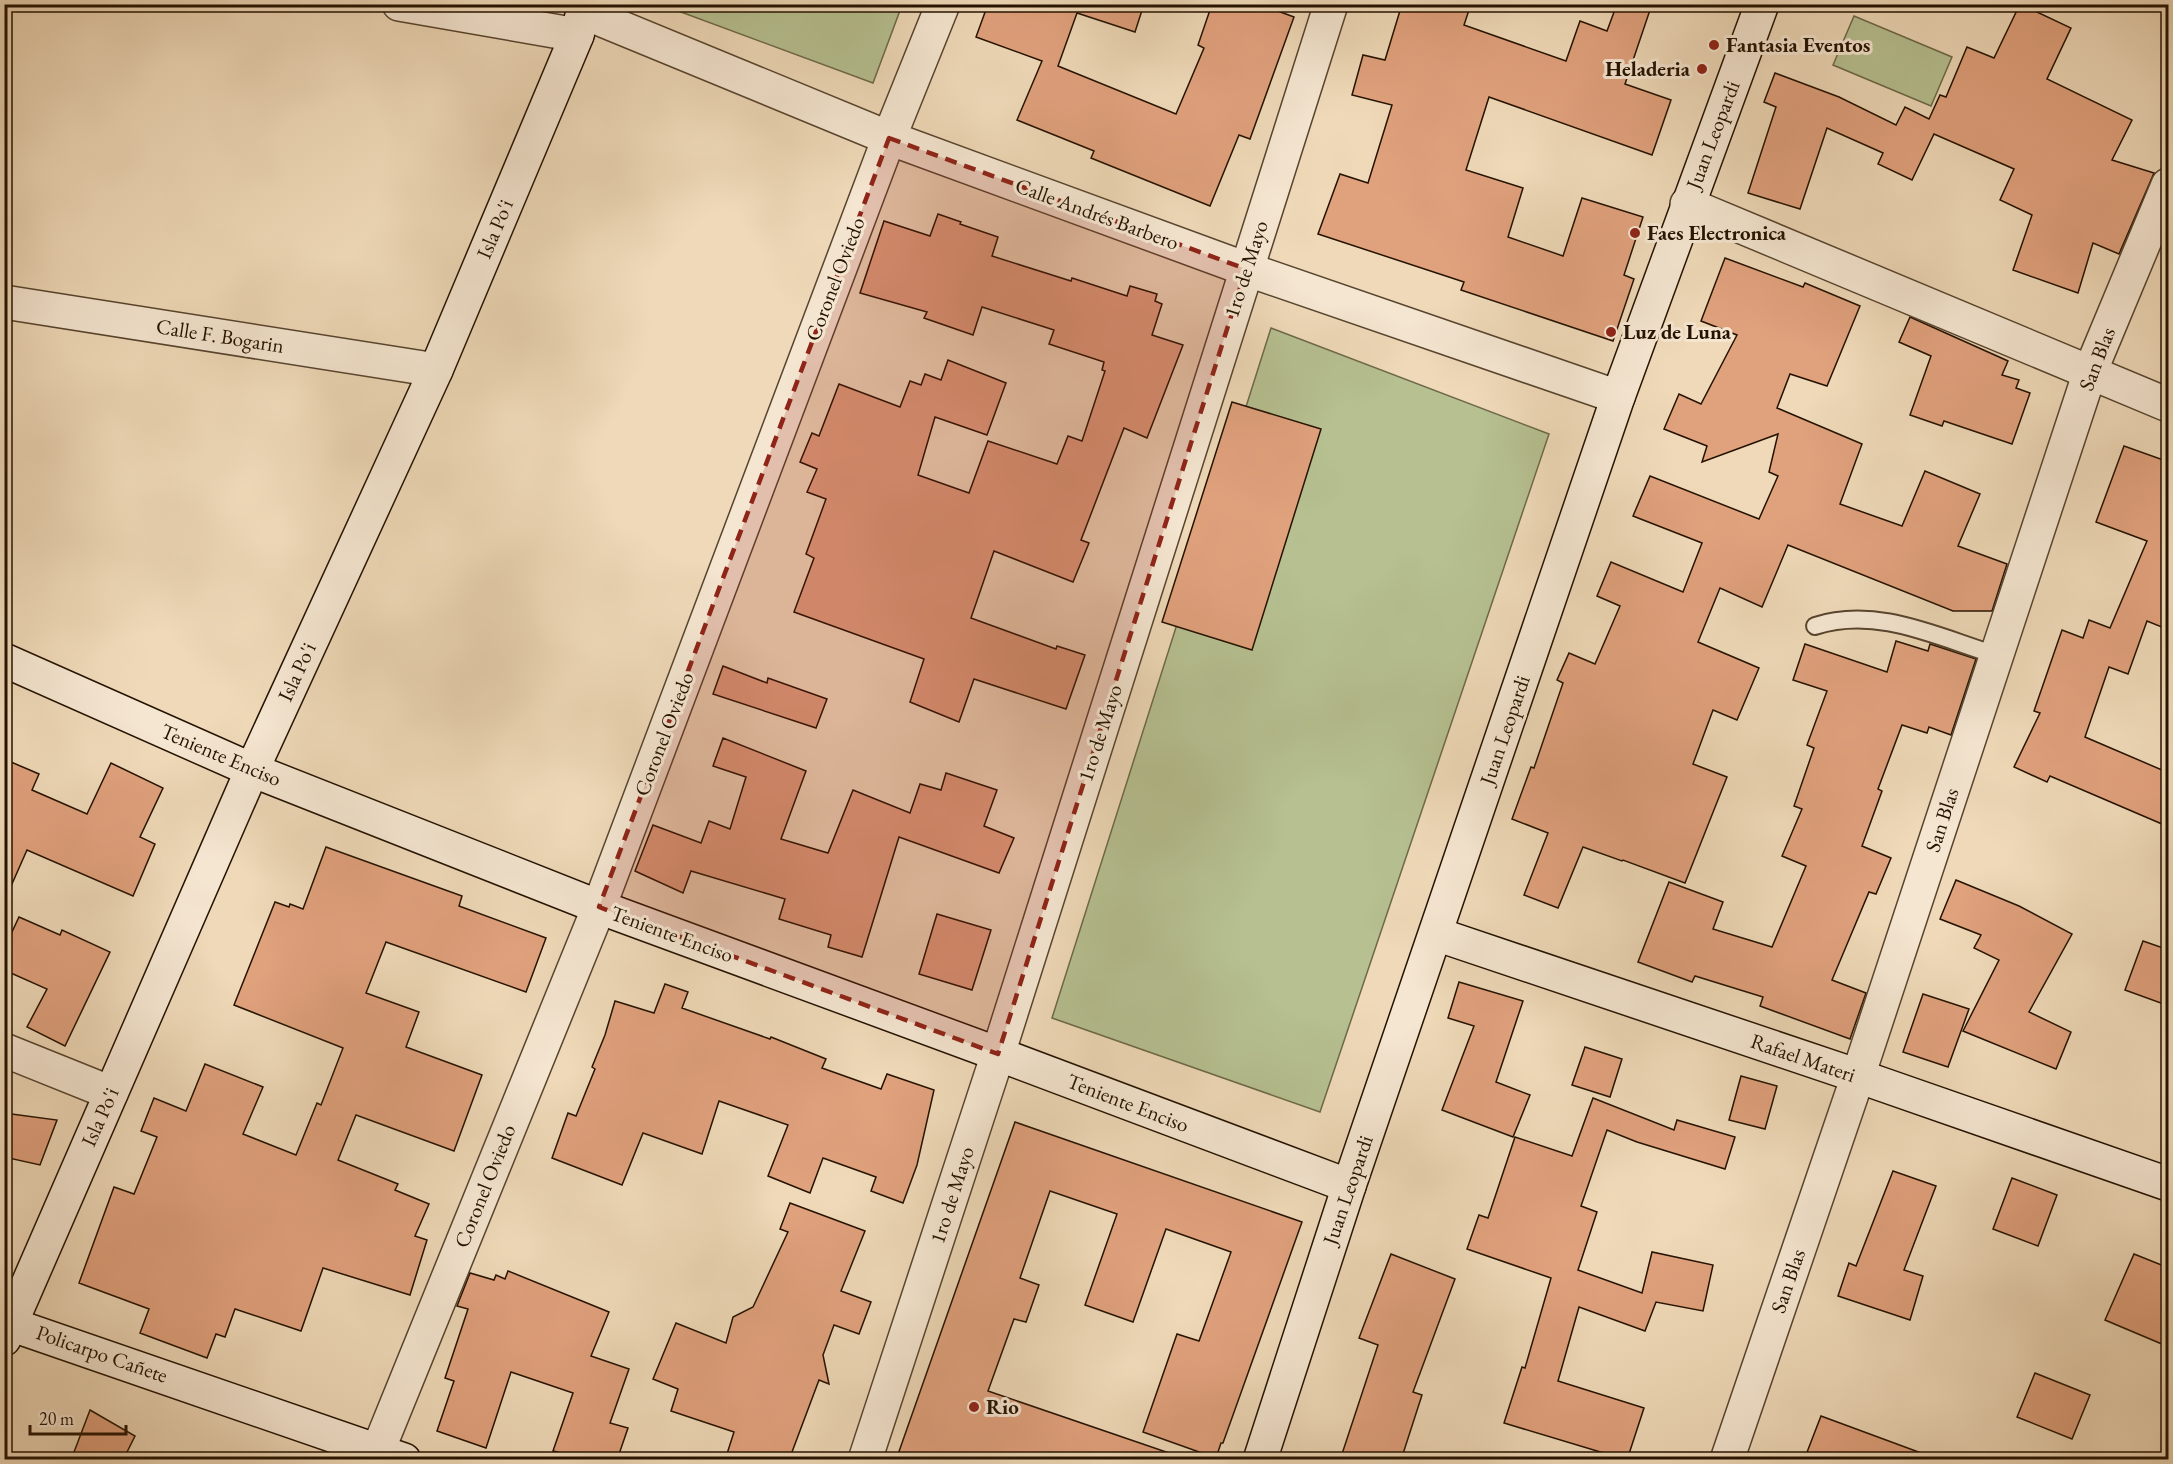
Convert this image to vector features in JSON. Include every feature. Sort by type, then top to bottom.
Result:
[{"type":"street","name":"Calle Andrés Barbero","points":[[399,4],[582,17],[889,138],[1246,269],[1618,397]]},
{"type":"street","name":"Coronel Oviedo","points":[[385,1456],[599,907],[889,138],[942,4]]},
{"type":"street","name":"1ro de Mayo","points":[[865,1460],[998,1054],[1331,4]]},
{"type":"street","name":"Juan Leopardi","points":[[1260,1460],[1349,1186],[1618,397],[1762,4]]},
{"type":"street","name":"Isla Po'i","points":[[7,1328],[252,770],[436,370],[582,17]]},
{"type":"street","name":"San Blas","points":[[1727,1460],[1858,1076],[2090,372],[2169,184]]},
{"type":"street","points":[[1687,204],[2169,405]]},
{"type":"street","name":"Calle F. Bogarin","points":[[4,302],[436,370]]},
{"type":"street","name":"Teniente Enciso","points":[[4,660],[252,770],[599,907],[1349,1186]]},
{"type":"street","name":"Rafael Materi","points":[[1436,934],[1858,1076],[2169,1184]]},
{"type":"street","points":[[4,1050],[111,1093]]},
{"type":"street","name":"Policarpo Cañete","points":[[7,1328],[385,1456]]},
{"type":"lane","points":[[1815,626],[1848,619],[1885,621],[1996,656]]},
{"type":"highlighted area","points":[[889,138],[1246,269],[998,1054],[599,907]]},
{"type":"green space","points":[[902,4],[873,83],[662,5]]},
{"type":"green space","points":[[1854,16],[1952,57],[1931,106],[1833,65]]},
{"type":"green space","points":[[1271,328],[1549,434],[1320,1112],[1052,1018]]},
{"type":"building","points":[[988,4],[1144,4],[1135,32],[1077,13],[1058,66],[1176,114],[1204,48],[1198,45],[1212,4],[1259,4],[1294,17],[1250,139],[1239,135],[1210,206],[1091,158],[1094,151],[1017,120],[1042,61],[976,37]]},
{"type":"building","points":[[1402,4],[1471,4],[1464,25],[1566,61],[1580,21],[1607,31],[1617,4],[1652,4],[1625,84],[1671,100],[1652,155],[1489,97],[1466,170],[1523,188],[1508,237],[1563,256],[1582,198],[1643,217],[1624,275],[1634,279],[1613,341],[1461,290],[1464,282],[1318,234],[1340,174],[1368,183],[1392,105],[1352,95],[1363,55],[1385,60]]},
{"type":"building","points":[[2020,4],[2071,28],[2047,79],[2132,120],[2112,160],[2154,173],[2119,254],[2093,243],[2078,293],[2013,270],[2032,215],[2000,200],[2014,169],[1934,134],[1912,180],[1878,164],[1883,153],[1827,128],[1800,209],[1748,193],[1776,107],[1764,102],[1775,73],[1839,97],[1896,125],[1905,107],[1929,119],[1940,95],[1946,97],[1967,47],[1994,58]]},
{"type":"building","points":[[938,214],[998,237],[992,256],[1127,296],[1130,286],[1157,294],[1155,301],[1162,304],[1152,335],[1183,345],[1147,438],[1124,428],[1081,540],[1089,543],[1073,582],[994,551],[971,618],[1056,649],[1057,646],[1085,655],[1066,709],[974,679],[959,722],[910,702],[924,659],[794,612],[814,558],[806,554],[826,499],[807,492],[817,469],[800,462],[812,433],[819,436],[839,384],[900,407],[910,381],[921,385],[925,374],[941,380],[948,360],[1006,383],[987,435],[935,417],[918,475],[969,493],[988,441],[1057,464],[1068,436],[1082,441],[1105,371],[1102,370],[1104,362],[1049,344],[1054,330],[982,307],[973,335],[924,318],[927,312],[860,293],[884,221],[930,236]]},
{"type":"building","points":[[1725,258],[1803,287],[1805,283],[1860,306],[1827,386],[1790,374],[1777,408],[1862,444],[1840,504],[1902,526],[1925,471],[1980,494],[1958,546],[2007,564],[1992,611],[1953,611],[1788,545],[1762,607],[1720,588],[1698,642],[1759,668],[1737,720],[1713,710],[1693,764],[1727,777],[1685,883],[1583,847],[1558,908],[1524,895],[1548,833],[1512,819],[1531,767],[1534,768],[1563,683],[1557,680],[1569,653],[1595,664],[1620,606],[1597,596],[1611,562],[1683,592],[1702,543],[1633,516],[1650,476],[1759,519],[1778,476],[1769,472],[1778,434],[1702,462],[1707,446],[1664,429],[1679,394],[1701,404],[1737,335],[1701,321]]},
{"type":"building","points":[[1910,317],[2008,361],[2002,375],[2019,380],[2016,388],[2030,393],[2012,444],[1944,421],[1942,426],[1910,415],[1931,356],[1899,342]]},
{"type":"building","points":[[1232,402],[1321,429],[1252,650],[1162,622]]},
{"type":"building","points":[[2124,446],[2169,462],[2169,630],[2147,621],[2128,674],[2109,667],[2085,737],[2169,773],[2169,827],[2050,776],[2047,782],[2014,767],[2040,713],[2034,711],[2062,630],[2083,638],[2089,620],[2110,628],[2147,541],[2096,522]]},
{"type":"building","points":[[1896,641],[1928,651],[1930,644],[1976,659],[1951,735],[1929,727],[1927,733],[1902,725],[1878,789],[1882,791],[1862,846],[1891,858],[1876,894],[1869,892],[1832,980],[1866,993],[1850,1039],[1760,1006],[1763,997],[1695,976],[1692,982],[1638,962],[1669,882],[1723,902],[1713,929],[1772,947],[1806,866],[1782,856],[1802,809],[1794,806],[1814,748],[1807,745],[1827,691],[1793,680],[1805,644],[1887,672]]},
{"type":"building","points":[[723,666],[767,683],[768,678],[827,699],[816,728],[713,694]]},
{"type":"building","points":[[723,738],[806,771],[781,839],[828,853],[853,790],[910,813],[920,784],[941,790],[946,773],[997,790],[984,826],[1014,838],[999,873],[899,837],[862,957],[828,947],[831,935],[779,919],[785,899],[691,871],[683,893],[635,871],[653,825],[701,843],[709,821],[730,829],[746,777],[713,766]]},
{"type":"building","points":[[4,759],[39,774],[32,790],[87,814],[111,763],[163,788],[140,837],[155,844],[133,896],[27,850],[4,902]]},
{"type":"building","points":[[326,847],[462,896],[459,906],[546,938],[526,992],[386,942],[366,993],[419,1012],[406,1047],[482,1075],[454,1151],[356,1115],[338,1160],[398,1184],[395,1190],[429,1204],[415,1236],[427,1240],[410,1295],[323,1268],[301,1331],[235,1309],[225,1337],[216,1334],[207,1358],[140,1333],[149,1309],[79,1283],[114,1187],[134,1194],[157,1137],[141,1131],[154,1098],[186,1111],[205,1064],[263,1087],[243,1134],[296,1155],[317,1103],[321,1105],[343,1048],[234,1005],[275,902],[303,909]]},
{"type":"building","points":[[1956,880],[2019,906],[2072,934],[2029,1012],[2071,1032],[2056,1069],[1963,1031],[1999,960],[1974,948],[1981,935],[1940,919]]},
{"type":"building","points":[[937,914],[991,930],[972,990],[919,974]]},
{"type":"building","points":[[19,917],[60,935],[62,930],[110,952],[65,1046],[27,1027],[47,989],[4,970],[4,949]]},
{"type":"building","points":[[2143,941],[2169,950],[2169,1006],[2125,990]]},
{"type":"building","points":[[1459,982],[1523,1001],[1496,1082],[1530,1095],[1513,1137],[1442,1110],[1474,1026],[1448,1018]]},
{"type":"building","points":[[665,984],[688,992],[682,1008],[770,1039],[771,1037],[826,1059],[822,1068],[881,1089],[887,1074],[934,1090],[917,1165],[903,1203],[871,1191],[876,1177],[823,1158],[810,1193],[768,1176],[788,1125],[719,1101],[702,1154],[643,1133],[622,1185],[552,1158],[568,1113],[576,1116],[595,1069],[592,1067],[615,1001],[654,1013]]},
{"type":"building","points":[[1923,994],[1969,1009],[1948,1067],[1903,1052]]},
{"type":"building","points":[[1585,1047],[1622,1059],[1610,1097],[1572,1085]]},
{"type":"building","points":[[1741,1076],[1777,1086],[1765,1129],[1729,1120]]},
{"type":"building","points":[[1593,1098],[1674,1130],[1677,1120],[1735,1137],[1725,1169],[1637,1142],[1607,1130],[1581,1206],[1597,1212],[1578,1270],[1642,1293],[1652,1252],[1713,1265],[1703,1311],[1656,1302],[1645,1331],[1579,1307],[1558,1381],[1644,1408],[1627,1460],[1504,1423],[1522,1367],[1525,1368],[1551,1278],[1467,1249],[1479,1215],[1488,1218],[1515,1137],[1572,1156]]},
{"type":"building","points":[[4,1113],[57,1120],[40,1165],[4,1157]]},
{"type":"building","points":[[1015,1122],[1302,1222],[1216,1458],[1143,1432],[1177,1334],[1199,1341],[1231,1252],[1166,1229],[1133,1322],[1085,1305],[1117,1214],[1050,1191],[1020,1278],[1039,1285],[1026,1322],[1014,1319],[988,1391],[1175,1455],[1174,1460],[896,1460]]},
{"type":"building","points":[[1893,1171],[1936,1186],[1904,1270],[1923,1276],[1910,1320],[1838,1296],[1849,1263],[1856,1266]]},
{"type":"building","points":[[2012,1178],[2057,1195],[2038,1246],[1993,1229]]},
{"type":"building","points":[[790,1203],[865,1231],[841,1291],[871,1302],[859,1334],[834,1325],[823,1355],[829,1384],[819,1380],[789,1460],[725,1460],[734,1432],[671,1411],[678,1389],[653,1379],[676,1323],[726,1343],[733,1317],[753,1307],[788,1232],[780,1229]]},
{"type":"building","points":[[1391,1254],[1455,1279],[1413,1392],[1422,1395],[1401,1460],[1340,1460],[1378,1345],[1359,1338]]},
{"type":"building","points":[[2134,1254],[2169,1268],[2169,1347],[2105,1320]]},
{"type":"building","points":[[508,1271],[609,1312],[591,1356],[629,1369],[610,1423],[628,1428],[617,1460],[556,1460],[558,1452],[553,1451],[573,1393],[511,1372],[486,1448],[437,1431],[454,1381],[445,1378],[468,1309],[457,1306],[470,1273],[494,1280],[496,1275],[505,1279]]},
{"type":"building","points":[[2035,1373],[2090,1395],[2072,1439],[2017,1417]]},
{"type":"building","points":[[90,1410],[135,1436],[123,1460],[71,1460]]},
{"type":"building","points":[[1821,1416],[1932,1457],[1931,1460],[1804,1460]]},
{"type":"place","name":"Fantasia Eventos","points":[[1714,45]]},
{"type":"place","name":"Heladeria","points":[[1702,69]]},
{"type":"place","name":"Faes Electronica","points":[[1635,233]]},
{"type":"place","name":"Luz de Luna","points":[[1611,332]]},
{"type":"place","name":"Rio","points":[[974,1407]]}]
